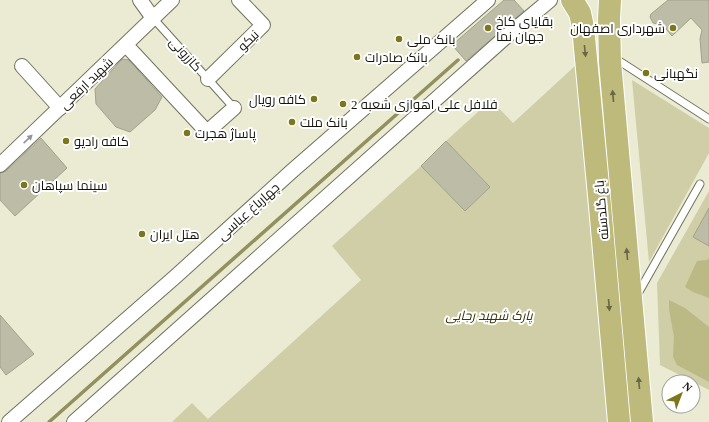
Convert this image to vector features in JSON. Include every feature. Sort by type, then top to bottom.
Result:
[{"type":"main road","name":"باغ گلدسته","points":[[572,0],[580,13],[583,27],[619,422]]},
{"type":"main road","name":"باغ گلدسته","points":[[610,0],[610,56],[615,122],[642,421]]},
{"type":"main road","points":[[593,124],[615,122]]},
{"type":"main road","points":[[619,422],[642,421]]},
{"type":"street","name":"کازرونی","points":[[140,0],[153,18]]},
{"type":"street","name":"شهید ارفعی","points":[[0,165],[172,0]]},
{"type":"street","name":"نیکو","points":[[208,79],[263,25],[239,0]]},
{"type":"street","name":"چهارباغ عباسی","points":[[9,422],[175,277],[292,171],[488,0]]},
{"type":"street","points":[[74,422],[508,35],[550,0]]},
{"type":"street","points":[[126,44],[207,132],[234,108]]},
{"type":"street","points":[[22,66],[60,108]]},
{"type":"lane","name":"کازرونی","points":[[153,18],[234,108]]},
{"type":"lane","points":[[610,56],[709,119]]},
{"type":"lane","points":[[631,306],[700,184]]},
{"type":"green space","name":"پارک شهید رجایی","points":[[576,65],[608,422],[172,422],[192,403],[208,419],[361,280],[332,246],[421,166],[465,211],[490,187],[446,141],[491,100],[513,123]]},
{"type":"green space","points":[[632,80],[709,128],[709,153],[649,262]]},
{"type":"green space","points":[[709,191],[709,390],[701,386],[701,374],[678,374],[660,365],[657,283]]},
{"type":"shaded area","points":[[709,258],[709,298],[693,292],[685,287],[697,261],[707,260]]},
{"type":"shaded area","points":[[669,300],[685,308],[709,327],[709,382],[701,378],[701,374],[694,374],[677,365],[673,357],[674,337],[669,309]]},
{"type":"building","name":"بقایای کاخ جهان نما","points":[[504,0],[514,0],[524,11],[466,61],[452,45]]},
{"type":"building","name":"شهرداری اصفهان","points":[[668,0],[709,0],[709,62],[702,63],[700,39],[702,30],[691,18],[672,36],[661,23],[653,23],[650,17],[651,14]]},
{"type":"building","points":[[122,59],[129,60],[162,97],[155,110],[130,132],[116,127],[96,104],[95,89]]},
{"type":"building","name":"سینما سپاهان","points":[[41,138],[67,168],[15,216],[0,200],[0,173],[6,171]]},
{"type":"building","points":[[446,141],[490,187],[465,211],[421,166]]},
{"type":"building","points":[[709,208],[709,246],[693,237]]},
{"type":"building","points":[[0,315],[34,354],[6,375],[0,367]]},
{"type":"waterway","points":[[49,422],[458,60]]},
{"type":"place","name":"بقایای کاخ جهان نما","points":[[488,28]]},
{"type":"place","name":"شهرداری اصفهان","points":[[673,28]]},
{"type":"place","name":"بانک ملی","points":[[399,39]]},
{"type":"place","name":"بانک صادرات","points":[[357,57]]},
{"type":"place","name":"نگهبانی","points":[[646,73]]},
{"type":"place","name":"کافه رویال","points":[[314,99]]},
{"type":"place","name":"فلافل علی اهوازی شعبه 2","points":[[343,104]]},
{"type":"place","name":"بانک ملت","points":[[292,122]]},
{"type":"place","name":"پاساژ هجرت","points":[[187,133]]},
{"type":"place","name":"کافه رادیو","points":[[66,141]]},
{"type":"place","name":"سینما سپاهان","points":[[24,185]]},
{"type":"place","name":"هتل ایران","points":[[142,234]]}]
